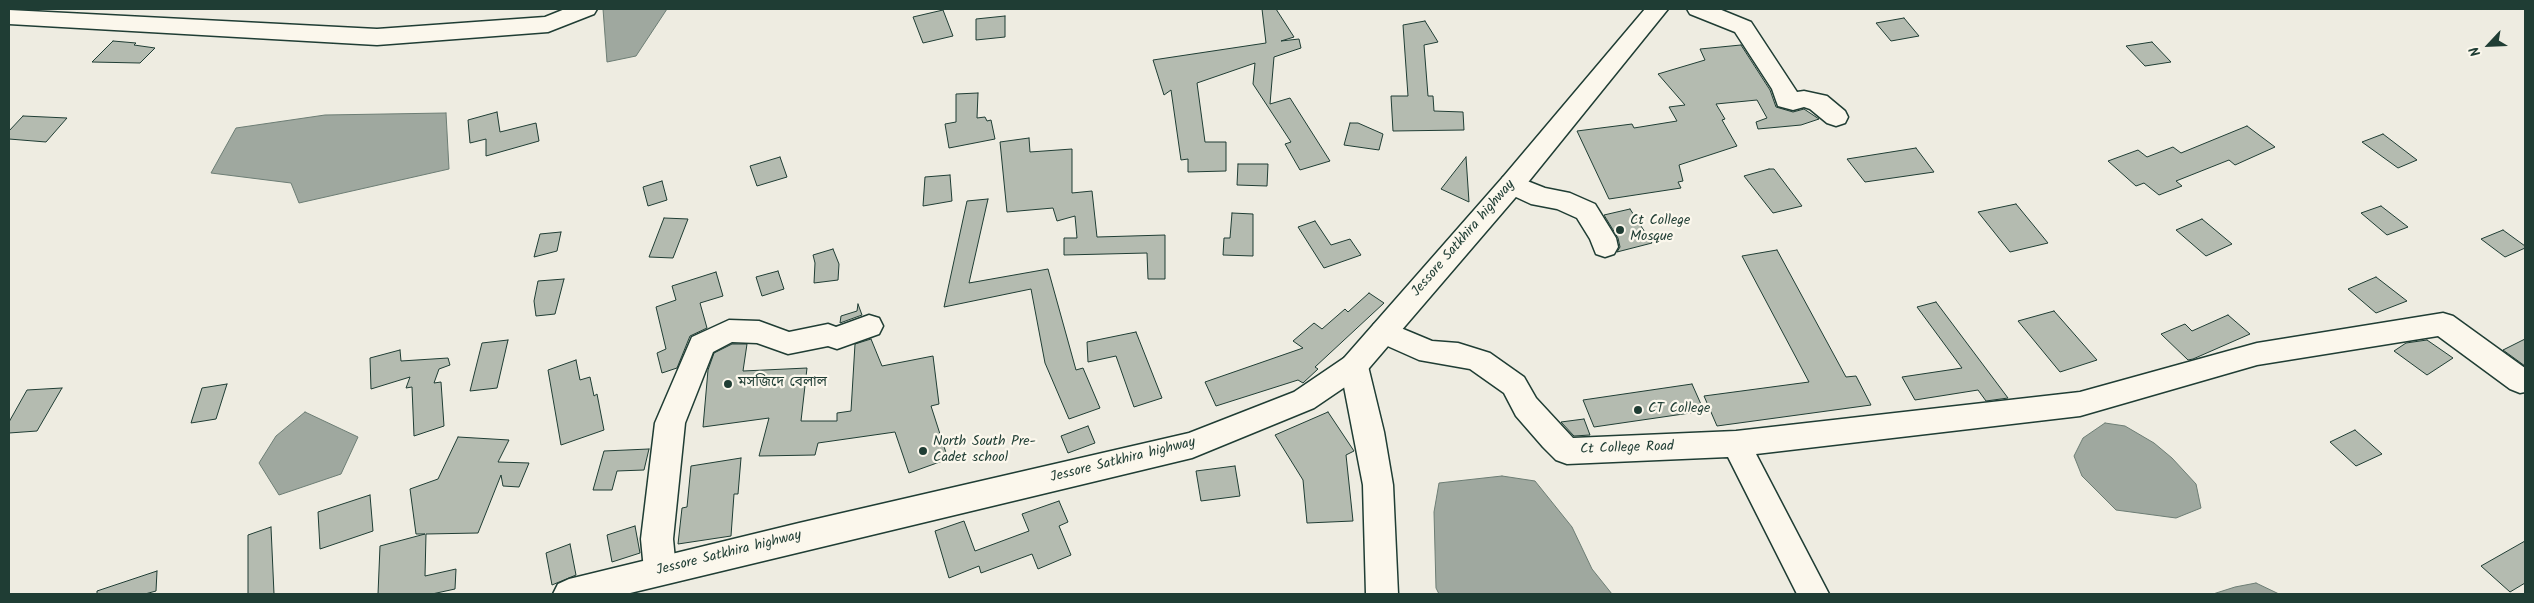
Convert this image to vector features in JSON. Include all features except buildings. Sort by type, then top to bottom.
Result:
[{"type":"main road","points":[[9,17],[377,37],[548,24],[586,9]]},
{"type":"main road","name":"Jessore Satkhira highway","points":[[569,594],[660,570],[1192,445],[1304,400],[1354,366],[1512,184],[1657,9]]},
{"type":"main road","points":[[1698,9],[1743,27],[1784,88],[1788,100],[1793,102],[1804,99],[1818,102],[1836,117]]},
{"type":"main road","points":[[1512,184],[1540,197],[1561,200],[1586,211],[1603,238],[1605,246]]},
{"type":"main road","name":"Ct College Road","points":[[1384,332],[1429,352],[1458,354],[1480,361],[1514,385],[1526,407],[1567,451],[1736,444],[2080,404],[2257,354],[2443,324],[2520,381],[2525,380]]},
{"type":"main road","points":[[660,570],[657,539],[670,423],[702,345],[728,330],[759,332],[788,343],[828,334],[837,338],[869,326]]},
{"type":"main road","points":[[1354,366],[1369,432],[1378,485],[1382,594]]},
{"type":"main road","points":[[1736,444],[1813,594]]},
{"type":"shaded area","points":[[603,9],[667,9],[636,56],[607,62]]},
{"type":"shaded area","points":[[446,113],[449,169],[299,203],[291,183],[211,173],[236,128],[325,115]]},
{"type":"shaded area","points":[[305,412],[358,437],[341,474],[279,495],[259,463],[276,436]]},
{"type":"shaded area","points":[[2105,423],[2125,426],[2154,443],[2172,458],[2196,484],[2201,508],[2176,518],[2116,510],[2082,476],[2074,456],[2083,438]]},
{"type":"shaded area","points":[[1502,476],[1535,481],[1572,527],[1592,569],[1612,594],[1439,594],[1436,588],[1434,512],[1439,483]]},
{"type":"shaded area","points":[[2256,583],[2279,594],[2213,594],[2235,587]]},
{"type":"place","name":"Ct College Mosque","points":[[1620,230]]},
{"type":"place","name":"মসজিদে বেলাল","points":[[728,384]]},
{"type":"place","name":"CT College","points":[[1638,410]]},
{"type":"place","name":"North South Pre- Cadet school","points":[[923,451]]}]
